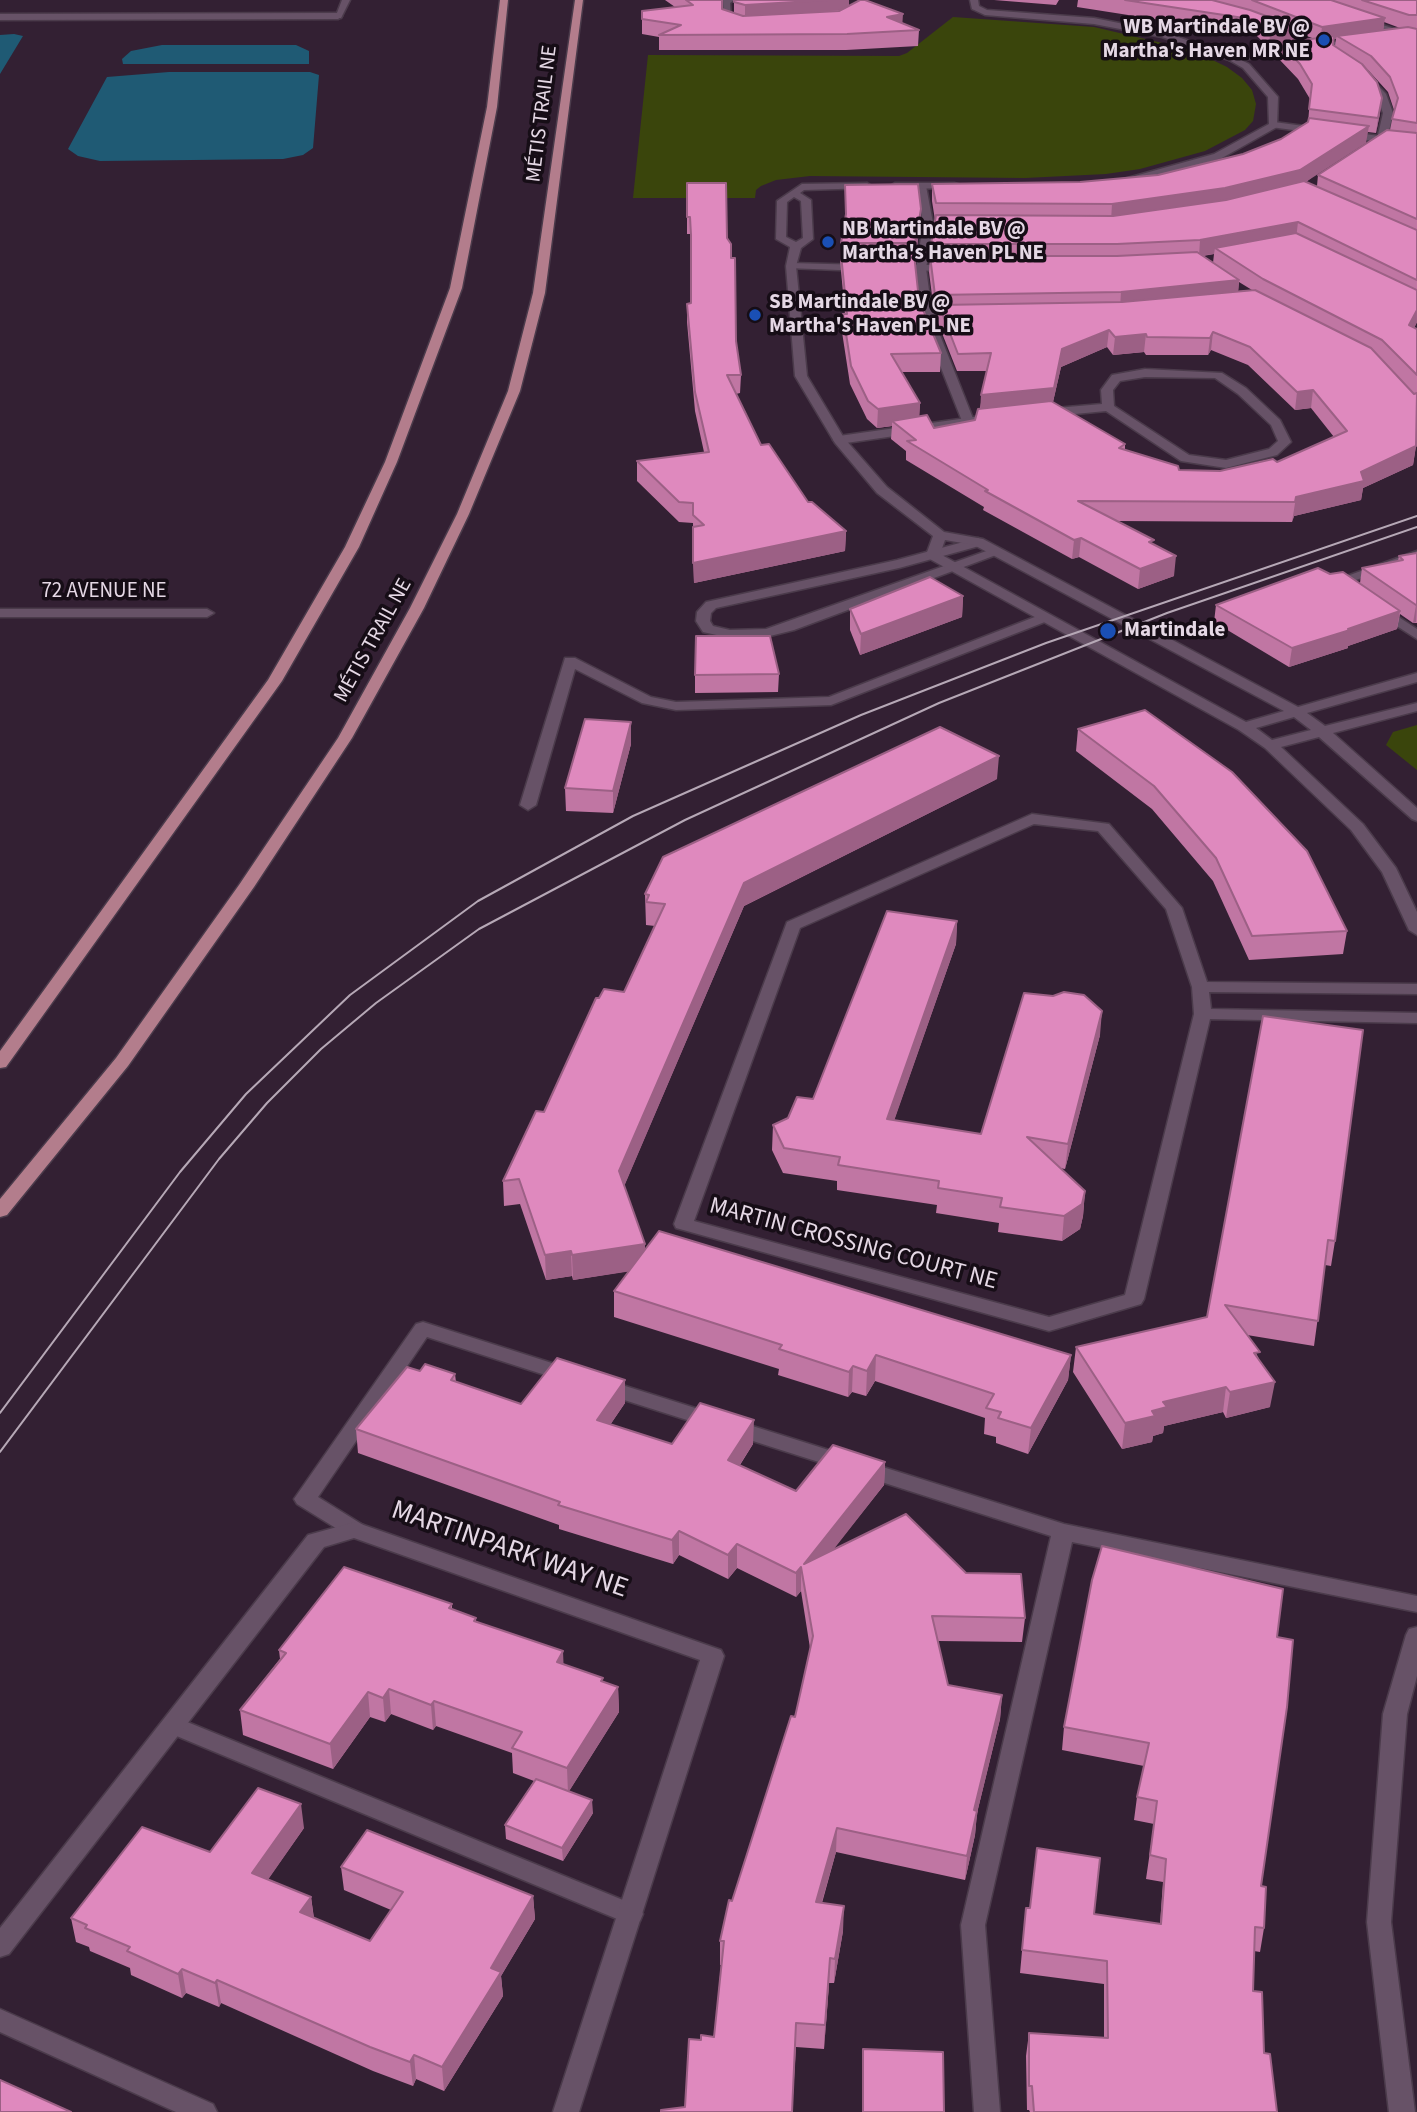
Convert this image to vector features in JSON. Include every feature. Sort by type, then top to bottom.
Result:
[{"type":"main road","points":[[0,1063],[275,681],[352,547],[391,462],[456,288],[492,107],[504,0]]},
{"type":"main road","name":"MÉTIS TRAIL NE","points":[[0,1211],[122,1062],[254,876],[345,738],[417,608],[463,514],[514,391],[540,293],[579,0]]},
{"type":"street","points":[[0,17],[338,16],[346,0]]},
{"type":"street","points":[[730,0],[726,2],[727,20],[752,26]]},
{"type":"street","points":[[974,0],[975,7],[985,12],[1094,21],[1164,35],[1232,58],[1246,66],[1273,97],[1274,125]]},
{"type":"street","points":[[1351,16],[1414,36]]},
{"type":"street","points":[[1384,38],[1414,36]]},
{"type":"street","points":[[1303,37],[1320,46]]},
{"type":"street","points":[[1232,58],[1371,40]]},
{"type":"street","points":[[1404,47],[1417,45]]},
{"type":"street","points":[[1246,66],[1363,52]]},
{"type":"street","points":[[1355,68],[1381,94],[1388,113],[1382,140],[1360,155]]},
{"type":"street","points":[[1119,180],[1144,177],[1218,156],[1274,125],[1417,144]]},
{"type":"street","points":[[921,186],[928,226],[921,268],[927,317],[968,421]]},
{"type":"street","points":[[796,246],[781,239],[782,201],[802,187],[961,186]]},
{"type":"street","points":[[795,194],[806,200],[808,239],[796,246],[791,266],[801,376],[839,440],[881,490],[940,535],[978,542],[997,551],[1295,711],[1322,731],[1417,816]]},
{"type":"street","points":[[928,226],[967,226]]},
{"type":"street","points":[[791,266],[963,268]]},
{"type":"street","points":[[927,317],[969,316]]},
{"type":"street","points":[[1032,415],[1108,407],[1185,458],[1226,464],[1273,452],[1285,442],[1276,423],[1242,391],[1218,375],[1145,373],[1116,378],[1107,390],[1108,407]]},
{"type":"street","points":[[839,440],[1006,417]]},
{"type":"street","points":[[933,555],[940,535]]},
{"type":"street","points":[[978,542],[933,555],[711,606],[704,612],[704,625],[724,634],[766,633],[997,551]]},
{"type":"street","points":[[933,555],[1244,727],[1270,745],[1357,827],[1390,871],[1417,930]]},
{"type":"street","points":[[1417,555],[1340,581],[1417,635]]},
{"type":"street","name":"72 AVENUE NE","points":[[0,613],[207,613]]},
{"type":"street","points":[[528,805],[570,661],[647,700],[676,706],[831,701],[1045,617]]},
{"type":"street","points":[[1244,727],[1417,677]]},
{"type":"street","points":[[1270,745],[1417,707]]},
{"type":"street","name":"MARTIN CROSSING COURT NE","points":[[1032,819],[1103,827],[1174,908],[1200,987],[1203,1014],[1135,1299],[1049,1324],[682,1224],[793,925],[1032,819]]},
{"type":"street","points":[[1200,987],[1417,989]]},
{"type":"street","points":[[1203,1014],[1417,1018]]},
{"type":"street","points":[[355,1530],[305,1499],[423,1329],[1063,1532],[1417,1604]]},
{"type":"street","name":"MARTINPARK WAY NE","points":[[0,1947],[175,1726],[316,1541],[355,1530],[713,1656],[566,2112]]},
{"type":"street","points":[[987,2112],[974,1925],[1063,1532]]},
{"type":"street","points":[[1402,2112],[1380,1922],[1395,1714],[1417,1635]]},
{"type":"street","points":[[175,1726],[631,1914]]},
{"type":"street","points":[[0,2020],[204,2112]]},
{"type":"green space","points":[[953,17],[1094,27],[1192,50],[1227,67],[1242,78],[1252,90],[1256,104],[1253,121],[1245,130],[1205,151],[1140,169],[1106,174],[1025,178],[810,176],[776,180],[761,186],[756,190],[755,198],[633,198],[648,55],[899,56],[907,53]]},
{"type":"green space","points":[[1417,725],[1417,770],[1386,745],[1393,732]]},
{"type":"water","points":[[0,35],[23,36],[0,74]]},
{"type":"water","points":[[162,45],[296,45],[309,51],[309,64],[123,64],[122,59],[131,51]]},
{"type":"water","points":[[169,72],[310,72],[319,75],[313,148],[303,155],[283,159],[100,161],[78,156],[68,149],[107,77]]},
{"type":"building","points":[[686,0],[722,0],[722,9],[743,16],[839,11],[865,0],[903,14],[887,17],[919,30],[847,34],[659,35],[681,25],[642,19],[642,11],[693,5]]},
{"type":"building","points":[[734,0],[828,0],[745,5]]},
{"type":"building","points":[[1125,0],[1212,0],[1250,10],[1301,29],[1270,33],[1257,20]]},
{"type":"building","points":[[1252,0],[1331,0],[1385,18],[1322,27]]},
{"type":"building","points":[[1362,0],[1417,0],[1417,15],[1409,15]]},
{"type":"building","points":[[1408,27],[1417,29],[1417,123],[1392,119],[1398,98],[1390,77],[1371,56],[1337,36]]},
{"type":"building","points":[[1334,36],[1333,45],[1362,64],[1377,82],[1382,98],[1378,118],[1309,109],[1312,84],[1300,64],[1280,43]]},
{"type":"building","points":[[1309,118],[1369,126],[1300,170],[1225,188],[1112,204],[936,203],[932,184],[1080,182],[1158,175],[1243,154],[1281,139],[1308,122]]},
{"type":"building","points":[[1387,130],[1417,133],[1417,219],[1318,175]]},
{"type":"building","points":[[1304,181],[1417,230],[1417,280],[1298,222],[1200,240],[1117,244],[931,244],[936,215],[1113,216],[1226,200]]},
{"type":"building","points":[[687,183],[726,183],[727,238],[731,244],[731,258],[735,258],[736,341],[741,375],[727,375],[761,445],[769,444],[808,502],[812,502],[846,531],[693,563],[693,527],[704,525],[693,515],[693,503],[679,502],[637,461],[709,452],[695,392],[687,304],[691,303],[691,235],[690,217],[687,217]]},
{"type":"building","points":[[918,184],[921,209],[915,243],[841,243],[846,214],[845,185]]},
{"type":"building","points":[[1296,233],[1417,290],[1417,310],[1409,325],[1417,329],[1417,375],[1382,340],[1263,279],[1215,248]]},
{"type":"building","points":[[1197,252],[1239,280],[1121,292],[935,295],[930,256],[1117,256]]},
{"type":"building","points":[[841,254],[914,254],[919,300],[941,353],[891,354],[920,403],[878,409],[868,401],[851,366],[843,314],[847,314]]},
{"type":"building","points":[[1255,290],[1371,348],[1414,394],[1417,393],[1416,446],[1361,472],[1364,481],[1296,497],[1295,502],[1078,501],[1154,540],[1149,542],[1176,556],[1140,569],[1081,538],[1074,540],[985,491],[988,490],[907,441],[916,440],[892,421],[927,415],[934,428],[975,420],[978,409],[1051,401],[1125,444],[1119,448],[1178,466],[1179,470],[1220,471],[1273,459],[1277,462],[1347,431],[1313,390],[1297,392],[1250,347],[1213,332],[1210,338],[1147,337],[1146,334],[1115,337],[1109,330],[1062,349],[1054,388],[981,395],[991,353],[958,354],[939,305],[1122,302]]},
{"type":"building","points":[[1417,553],[1417,605],[1362,568],[1403,560],[1399,556]]},
{"type":"building","points":[[1318,568],[1330,574],[1343,572],[1400,611],[1292,648],[1216,605]]},
{"type":"building","points":[[930,577],[963,596],[861,634],[850,609]]},
{"type":"building","points":[[696,636],[770,636],[779,674],[695,675]]},
{"type":"building","points":[[1145,710],[1232,772],[1307,851],[1347,931],[1252,936],[1216,858],[1154,786],[1078,729]]},
{"type":"building","points":[[585,719],[631,722],[613,791],[565,788]]},
{"type":"building","points":[[940,727],[999,756],[744,883],[619,1171],[645,1244],[572,1255],[571,1251],[545,1255],[519,1179],[503,1181],[536,1111],[544,1112],[596,998],[599,998],[604,989],[624,992],[665,904],[646,902],[649,895],[645,894],[663,857]]},
{"type":"building","points":[[887,911],[957,921],[887,1119],[981,1134],[1024,993],[1053,996],[1064,992],[1084,995],[1102,1011],[1068,1144],[1027,1137],[1085,1191],[1082,1204],[1064,1216],[1000,1207],[1002,1198],[938,1188],[939,1181],[838,1165],[840,1157],[784,1148],[773,1125],[788,1118],[797,1097],[813,1099]]},
{"type":"building","points":[[1263,1016],[1363,1030],[1335,1241],[1328,1240],[1318,1321],[1225,1305],[1260,1352],[1254,1353],[1275,1382],[1230,1392],[1226,1387],[1163,1402],[1167,1407],[1152,1411],[1155,1416],[1125,1423],[1076,1347],[1207,1317]]},
{"type":"building","points":[[659,1231],[1071,1355],[1031,1428],[998,1418],[1001,1412],[986,1408],[994,1394],[876,1355],[867,1371],[853,1366],[849,1372],[779,1349],[782,1345],[614,1291]]},
{"type":"building","points":[[557,1358],[625,1380],[597,1420],[672,1444],[700,1403],[754,1420],[728,1460],[796,1491],[833,1445],[885,1462],[804,1564],[906,1514],[966,1573],[1021,1574],[1025,1618],[932,1616],[948,1685],[1002,1695],[974,1810],[977,1811],[967,1856],[837,1828],[816,1902],[844,1906],[835,1959],[830,1958],[825,2025],[796,2023],[792,2112],[661,2110],[685,2107],[689,2039],[701,2040],[701,2035],[714,2037],[724,1941],[720,1941],[729,1900],[732,1901],[791,1716],[795,1717],[813,1636],[801,1567],[796,1573],[737,1544],[728,1555],[679,1531],[672,1540],[558,1505],[560,1502],[356,1429],[407,1367],[420,1371],[425,1364],[455,1374],[451,1380],[521,1404]]},
{"type":"building","points":[[1102,1546],[1283,1589],[1277,1637],[1293,1640],[1287,1707],[1261,1886],[1266,1887],[1264,1928],[1255,1927],[1253,1991],[1262,1992],[1264,2053],[1270,2054],[1277,2112],[1034,2112],[1032,2086],[1029,2086],[1029,2033],[1108,2038],[1107,1961],[1022,1950],[1026,1908],[1030,1908],[1037,1848],[1100,1858],[1094,1914],[1161,1924],[1166,1859],[1150,1855],[1157,1801],[1137,1797],[1149,1743],[1064,1727],[1092,1580]]},
{"type":"building","points":[[344,1567],[452,1604],[449,1608],[476,1618],[474,1621],[563,1651],[557,1662],[603,1678],[601,1681],[618,1687],[567,1768],[512,1748],[522,1732],[434,1701],[431,1705],[389,1689],[383,1698],[368,1692],[330,1744],[240,1710],[286,1653],[279,1650]]},
{"type":"building","points":[[536,1779],[592,1800],[562,1848],[505,1825]]},
{"type":"building","points":[[258,1788],[301,1804],[252,1873],[311,1897],[300,1912],[370,1941],[403,1892],[341,1867],[367,1830],[533,1896],[491,1968],[501,1972],[442,2067],[414,2055],[410,2062],[370,2047],[217,1980],[215,1983],[182,1969],[178,1974],[127,1951],[130,1947],[85,1928],[87,1925],[71,1918],[142,1827],[210,1852]]},
{"type":"building","points":[[863,2049],[943,2052],[944,2112],[863,2112]]},
{"type":"building","points":[[0,2080],[71,2112],[0,2112]]},
{"type":"tram line","points":[[0,1413],[180,1172],[246,1094],[350,995],[478,901],[633,816],[861,715],[1046,643],[1417,516]]},
{"type":"tram line","points":[[0,1452],[219,1159],[267,1103],[321,1049],[376,1003],[479,929],[685,820],[939,703],[1167,613],[1417,527]]},
{"type":"place","name":"WB Martindale BV @ Martha's Haven MR NE","points":[[1324,40]]},
{"type":"place","name":"NB Martindale BV @ Martha's Haven PL NE","points":[[828,242]]},
{"type":"place","name":"SB Martindale BV @ Martha's Haven PL NE","points":[[755,315]]},
{"type":"place","name":"Martindale","points":[[1108,631]]}]
